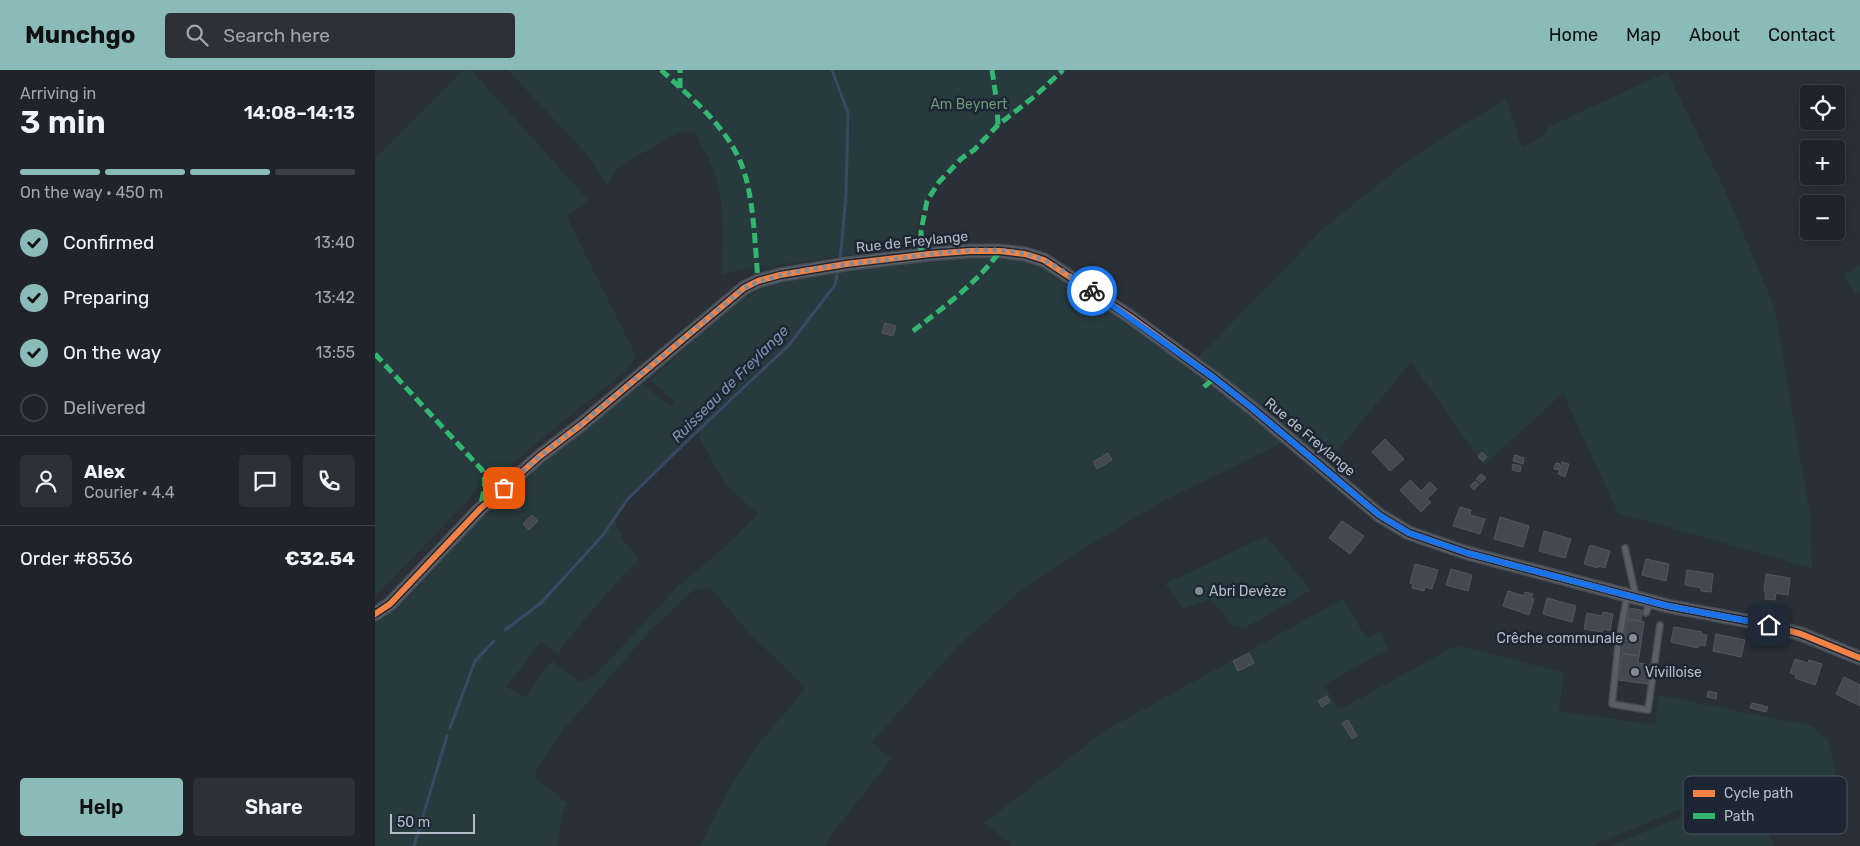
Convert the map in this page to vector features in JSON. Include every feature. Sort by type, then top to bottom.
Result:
[{"type":"street","name":"Rue de Freylange","points":[[375,614],[390,604],[479,509],[540,456],[744,288],[780,275],[840,265],[970,251],[1017,253],[1044,260],[1129,316],[1214,378],[1373,510],[1400,528],[1420,538],[1467,553],[1631,596],[1648,607],[1769,625],[1801,634],[1860,658]]},
{"type":"lane","points":[[1625,548],[1631,596],[1618,646],[1612,704],[1648,710],[1660,625]]},
{"type":"green space","points":[[463,70],[471,70],[588,200],[567,217],[635,354],[631,366],[532,447],[489,485],[479,486],[468,501],[375,595],[375,159]]},
{"type":"green space","name":"Am Beynert","points":[[508,70],[1063,70],[1035,96],[998,125],[974,150],[944,173],[926,199],[911,246],[770,266],[757,265],[722,275],[723,220],[720,192],[712,166],[694,131],[679,132],[618,167],[608,185],[591,159]]},
{"type":"green space","points":[[1667,72],[1722,184],[1774,306],[1810,514],[1812,568],[1618,513],[1563,393],[1484,465],[1411,362],[1323,468],[1193,363],[1324,228],[1408,161],[1506,98],[1522,148],[1545,135],[1548,127]]},
{"type":"green space","points":[[968,256],[1015,258],[1043,266],[1186,365],[1283,442],[1158,504],[1080,551],[1019,592],[960,644],[872,742],[891,759],[825,846],[700,846],[726,794],[757,746],[806,688],[749,633],[710,587],[695,590],[685,597],[651,630],[564,729],[536,771],[536,778],[568,804],[563,812],[557,846],[375,846],[375,623],[405,599],[470,529],[522,481],[643,384],[671,407],[674,401],[650,380],[735,304],[756,291],[781,281],[870,267]],"holes":[[[699,430],[700,439],[725,484],[758,514],[716,555],[679,585],[594,677],[580,682],[552,661],[525,697],[506,687],[541,642],[558,653],[617,582],[639,560],[623,540],[614,519],[627,500]]]},
{"type":"green space","points":[[1860,265],[1860,291],[1855,295],[1844,275]]},
{"type":"green space","points":[[1266,536],[1311,590],[1245,628],[1234,626],[1210,599],[1183,609],[1165,584]]},
{"type":"green space","points":[[1343,599],[1366,638],[1380,631],[1388,649],[1324,685],[1338,708],[1348,705],[1457,645],[1564,673],[1559,711],[1655,725],[1659,695],[1812,726],[1829,741],[1836,776],[1683,776],[1683,808],[1591,846],[1010,846],[1012,844],[984,823],[1106,730]]},
{"type":"green space","points":[[1683,816],[1683,834],[1769,834],[1774,846],[1611,846]]},
{"type":"building","points":[[885,323],[896,326],[893,336],[882,333]]},
{"type":"building","points":[[1385,439],[1404,459],[1390,471],[1372,452]]},
{"type":"building","points":[[1482,452],[1487,457],[1483,461],[1478,457]]},
{"type":"building","points":[[1108,453],[1112,460],[1097,469],[1093,462]]},
{"type":"building","points":[[1515,455],[1524,458],[1523,464],[1513,461]]},
{"type":"building","points":[[1562,462],[1569,464],[1565,477],[1558,474]]},
{"type":"building","points":[[1556,463],[1560,464],[1558,470],[1554,469]]},
{"type":"building","points":[[1513,464],[1521,466],[1520,472],[1512,470]]},
{"type":"building","points":[[1481,474],[1486,478],[1481,483],[1476,479]]},
{"type":"building","points":[[1410,480],[1421,491],[1430,482],[1437,489],[1427,499],[1431,502],[1421,512],[1400,490]]},
{"type":"building","points":[[1475,481],[1479,484],[1474,490],[1470,486]]},
{"type":"building","points":[[1460,507],[1471,510],[1470,515],[1485,519],[1480,534],[1453,526]]},
{"type":"building","points":[[532,515],[538,521],[529,530],[523,524]]},
{"type":"building","points":[[1500,517],[1529,526],[1523,547],[1494,539]]},
{"type":"building","points":[[1342,521],[1364,536],[1350,554],[1329,538]]},
{"type":"building","points":[[1544,531],[1571,539],[1565,558],[1539,551]]},
{"type":"building","points":[[1590,545],[1610,551],[1605,568],[1584,564]]},
{"type":"building","points":[[1646,559],[1669,564],[1666,581],[1642,575]]},
{"type":"building","points":[[1415,564],[1438,570],[1432,589],[1425,587],[1424,591],[1412,588],[1413,584],[1410,583]]},
{"type":"building","points":[[1451,569],[1472,575],[1468,591],[1446,585]]},
{"type":"building","points":[[1687,570],[1713,574],[1711,592],[1701,591],[1701,588],[1685,585]]},
{"type":"building","points":[[1766,574],[1790,578],[1788,595],[1776,593],[1775,600],[1765,599]]},
{"type":"building","name":"Abri Devèze","points":[[1200,587],[1202,591],[1198,594],[1195,590]]},
{"type":"building","points":[[1508,591],[1524,596],[1525,592],[1533,594],[1531,598],[1534,599],[1529,615],[1503,606]]},
{"type":"building","points":[[1547,598],[1576,606],[1572,622],[1543,614]]},
{"type":"building","points":[[1629,608],[1642,610],[1641,621],[1627,619]]},
{"type":"building","points":[[1603,612],[1613,614],[1610,631],[1604,629],[1602,632],[1584,629],[1587,613],[1602,616]]},
{"type":"building","name":"Crêche communale","points":[[1627,619],[1644,622],[1639,656],[1622,653]]},
{"type":"building","points":[[1674,627],[1702,632],[1701,634],[1707,635],[1705,646],[1699,645],[1698,648],[1671,642]]},
{"type":"building","points":[[1716,634],[1745,640],[1741,657],[1713,651]]},
{"type":"building","points":[[1249,653],[1254,663],[1238,671],[1233,661]]},
{"type":"building","name":"Vivilloise","points":[[1622,654],[1639,656],[1638,663],[1651,665],[1648,684],[1618,680]]},
{"type":"building","points":[[1795,659],[1808,663],[1809,660],[1822,664],[1815,685],[1795,678],[1796,675],[1790,673]]},
{"type":"building","points":[[1844,677],[1860,685],[1860,706],[1836,694]]},
{"type":"building","points":[[1708,691],[1717,693],[1716,699],[1707,697]]},
{"type":"building","points":[[1327,696],[1330,702],[1322,707],[1318,701]]},
{"type":"building","points":[[1752,703],[1768,707],[1766,712],[1750,708]]},
{"type":"building","points":[[1348,720],[1357,736],[1352,739],[1342,723]]},
{"type":"waterway","name":"Ruisseau de Freylange","points":[[832,70],[848,113],[846,195],[840,261]]},
{"type":"waterway","name":"Ruisseau de Freylange","points":[[505,630],[541,603],[603,535],[627,500],[789,345],[835,285],[838,269]]},
{"type":"waterway","name":"Ruisseau de Freylange","points":[[450,728],[475,661],[494,641]]},
{"type":"waterway","name":"Ruisseau de Freylange","points":[[414,846],[447,736]]},
{"type":"marked path","points":[[661,70],[716,123],[740,161],[745,174],[751,204],[758,281]]},
{"type":"marked path","points":[[680,70],[680,88]]},
{"type":"marked path","points":[[992,70],[998,125]]},
{"type":"marked path","points":[[921,255],[921,231],[927,201],[939,182],[998,125],[1035,96],[1063,70]]},
{"type":"marked path","points":[[913,331],[971,284],[1000,251]]},
{"type":"marked path","points":[[375,354],[482,470],[485,484],[480,509]]},
{"type":"marked path","points":[[1204,387],[1214,378]]},
{"type":"cycle path","points":[[375,614],[390,604],[480,509],[540,456],[582,424],[744,288],[758,281],[780,275],[846,264],[930,254],[1000,251],[1025,254],[1044,260],[1129,316],[1252,408],[1379,515],[1409,533],[1467,553],[1668,606],[1769,625],[1801,634],[1860,658]]},
{"type":"way so far","points":[[504,488],[540,456],[744,288],[758,282],[780,275],[846,264],[921,255],[970,251],[1000,251],[1025,254],[1044,260],[1092,291]]},
{"type":"place","name":"Abri Devèze","points":[[1199,591]]},
{"type":"place","name":"Crêche communale","points":[[1633,638]]},
{"type":"place","name":"Vivilloise","points":[[1635,672]]},
{"type":"route","points":[[1092,291],[1214,378],[1379,515],[1409,533],[1467,553],[1668,606],[1769,625]]}]
